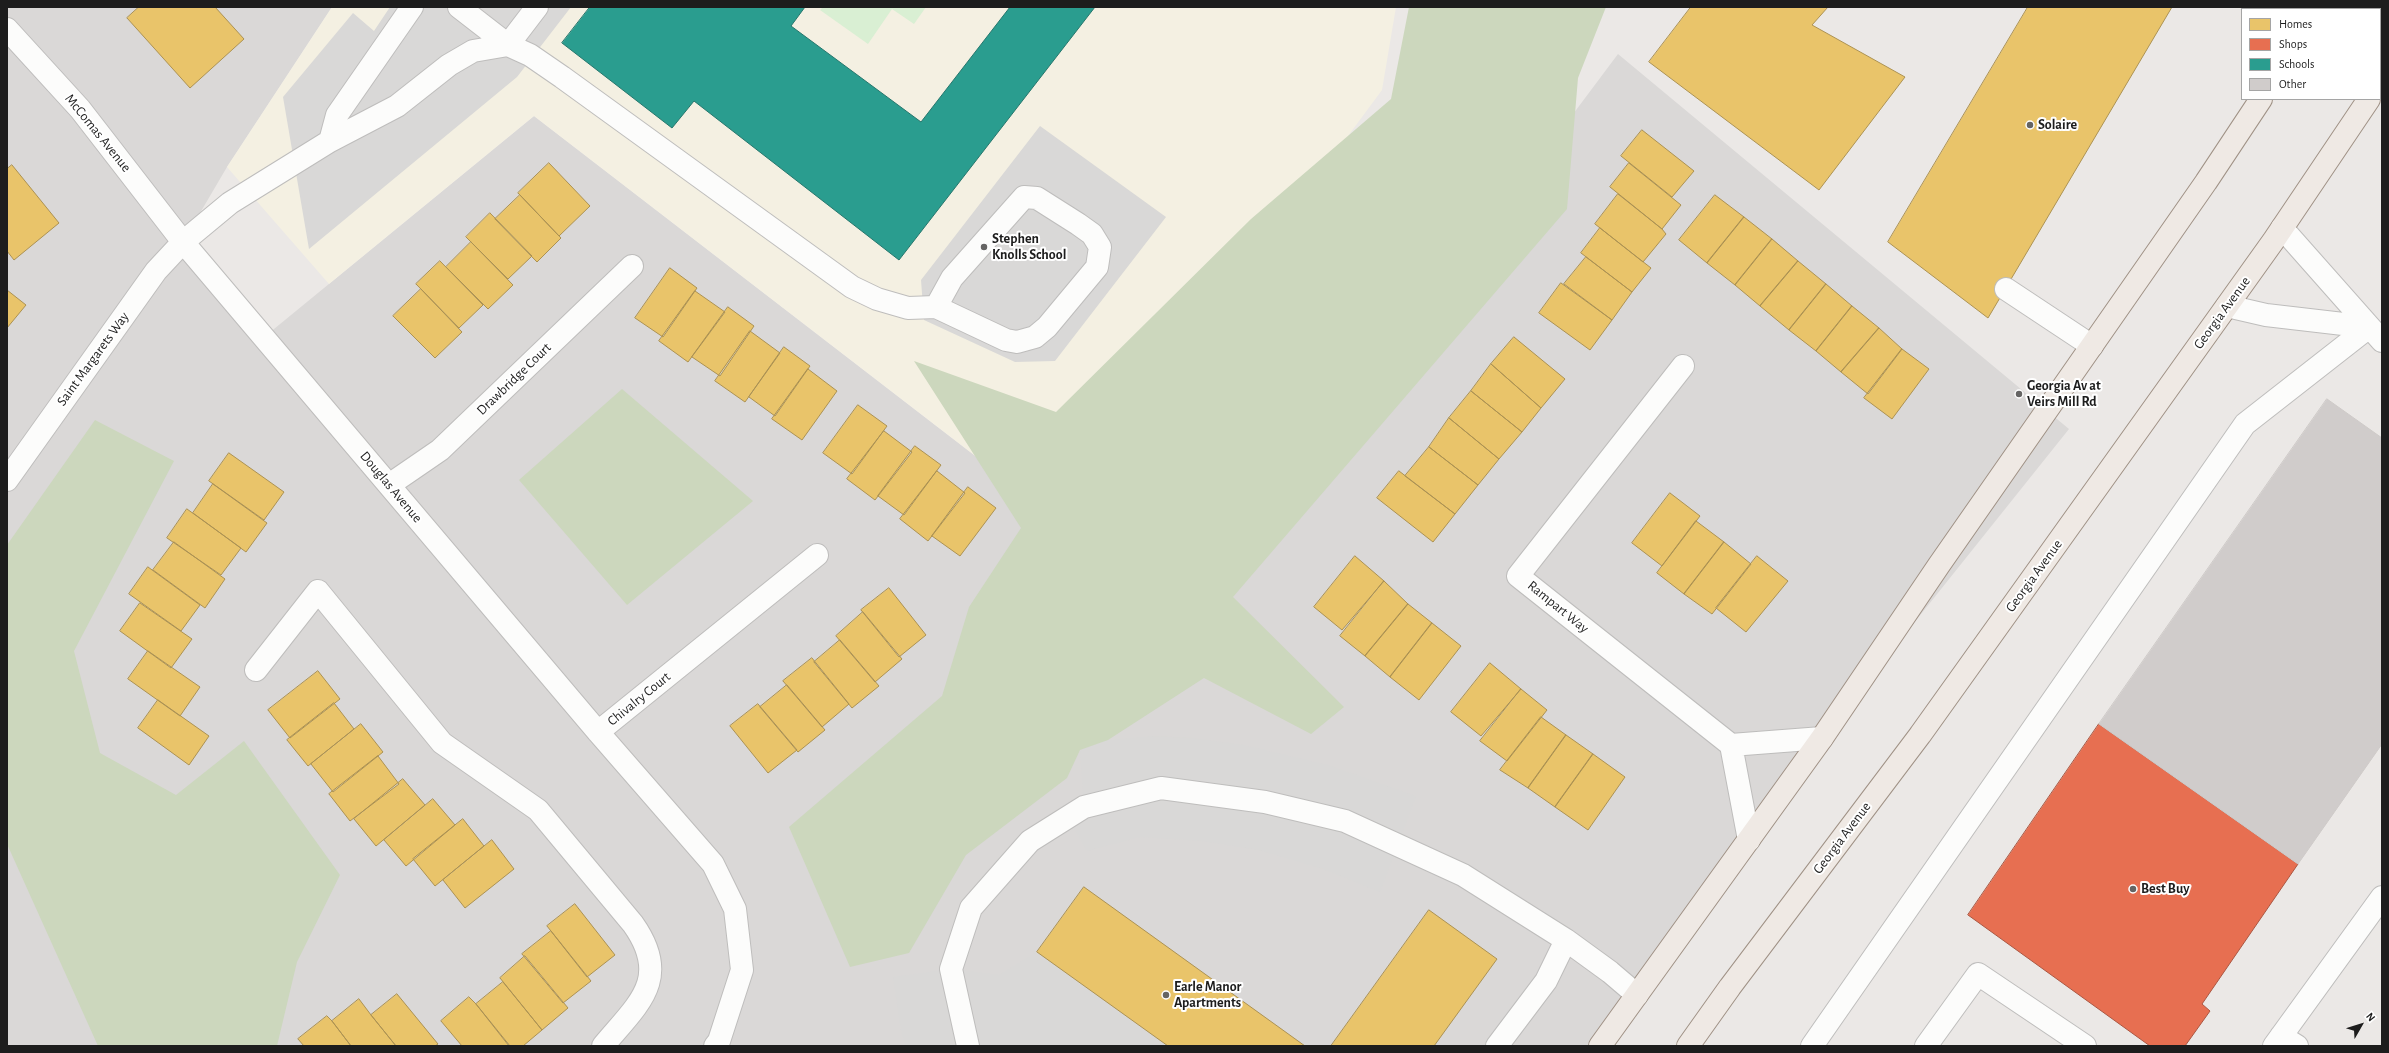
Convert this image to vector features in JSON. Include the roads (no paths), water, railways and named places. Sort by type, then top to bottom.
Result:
[{"type":"main road","points":[[1600,1046],[1822,738],[2260,100]]},
{"type":"main road","name":"Georgia Avenue","points":[[1688,1046],[1730,987],[1920,735],[2227,306],[2282,228],[2368,100]]},
{"type":"street","points":[[330,141],[337,115],[412,7]]},
{"type":"street","points":[[459,7],[508,45],[530,55],[852,287],[877,299],[908,308],[936,307],[1006,340],[1017,342],[1035,338],[1047,327],[1097,267],[1100,248],[1092,234],[1078,224],[1037,198],[1024,197],[952,278],[936,307]]},
{"type":"street","points":[[508,45],[537,7]]},
{"type":"street","name":"McComas Avenue","points":[[7,29],[80,108],[183,242]]},
{"type":"street","name":"Saint Margarets Way","points":[[7,480],[156,271],[183,242],[230,203],[330,141],[397,106],[449,65],[473,51],[508,45]]},
{"type":"street","points":[[2282,228],[2375,334]]},
{"type":"street","name":"Douglas Avenue","points":[[183,242],[598,732]]},
{"type":"street","name":"Drawbridge Court","points":[[389,485],[440,450],[632,266]]},
{"type":"street","points":[[2006,289],[2092,346]]},
{"type":"street","points":[[2227,306],[2266,315],[2375,334]]},
{"type":"street","points":[[1812,1046],[2245,424],[2375,334]]},
{"type":"street","name":"Rampart Way","points":[[1683,366],[1518,576],[1731,745]]},
{"type":"street","name":"Chivalry Court","points":[[715,1046],[719,1041],[742,970],[735,908],[714,864],[598,732],[817,555]]},
{"type":"street","points":[[256,670],[318,591],[442,743],[538,810],[633,924],[644,940],[650,958],[650,977],[645,995],[603,1046]]},
{"type":"street","points":[[1749,840],[1731,745],[1822,738]]},
{"type":"street","points":[[968,1046],[952,969],[972,908],[1030,841],[1084,807],[1161,788],[1265,802],[1345,821],[1462,875],[1566,940],[1610,972],[1637,995]]},
{"type":"street","points":[[2284,1043],[2382,897]]},
{"type":"street","points":[[1497,1046],[1546,981],[1566,940]]},
{"type":"street","points":[[1926,1046],[1978,974],[2085,1046]]},
{"type":"place","name":"Solaire","points":[[2030,125]]},
{"type":"place","name":"Stephen Knolls School","points":[[984,247]]},
{"type":"place","name":"Georgia Av at Veirs Mill Rd","points":[[2019,394]]},
{"type":"place","name":"Best Buy","points":[[2133,889]]},
{"type":"place","name":"Earle Manor Apartments","points":[[1166,995]]}]
